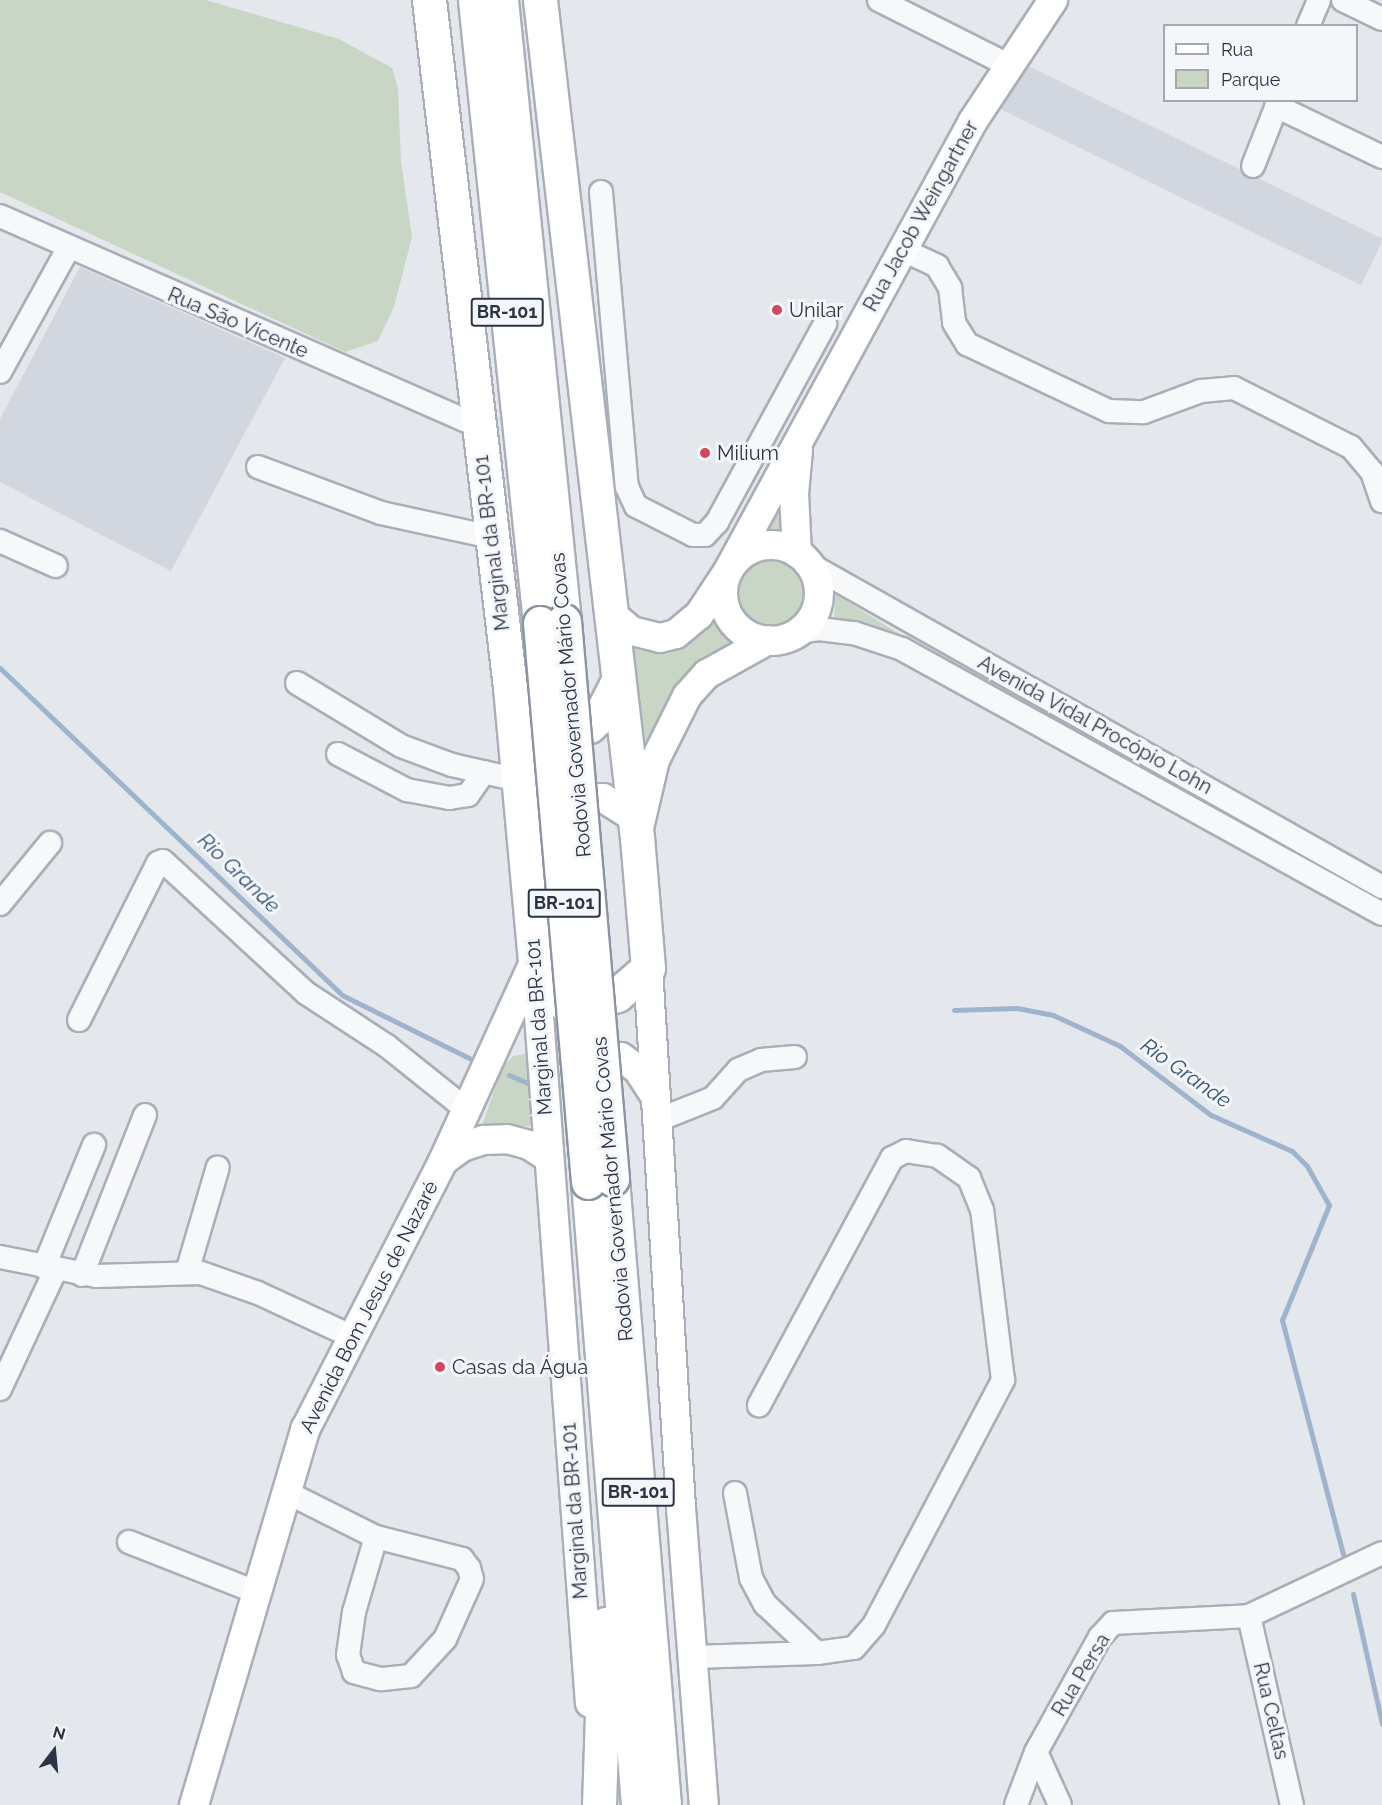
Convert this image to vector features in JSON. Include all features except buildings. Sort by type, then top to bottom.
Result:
[{"type":"highway","name":"Marginal da BR-101","points":[[429,0],[510,687],[535,960]]},
{"type":"highway","points":[[449,0],[492,169]]},
{"type":"highway","name":"Rodovia Governador Mário Covas","points":[[475,0],[492,169],[552,622]]},
{"type":"highway","name":"Rodovia Governador Mário Covas","points":[[501,0],[600,1181],[664,1805]]},
{"type":"highway","points":[[535,960],[550,991],[566,1005],[598,1003],[617,995],[648,968],[636,827],[609,612],[540,0]]},
{"type":"highway","points":[[510,687],[527,716],[544,728],[566,731],[589,726],[600,716],[618,681]]},
{"type":"highway","name":"Rodovia Governador Mário Covas","points":[[600,1181],[610,1466],[638,1805]]},
{"type":"highway","points":[[598,1805],[610,1466]]},
{"type":"main road","name":"Rua Jacob Weingartner","points":[[609,612],[632,631],[647,637],[676,634],[699,615],[728,571],[903,250],[1008,65],[1053,0]]},
{"type":"main road","name":"Rua Jacob Weingartner","points":[[800,438],[794,494],[803,558]]},
{"type":"main road","points":[[523,834],[547,805],[566,798],[603,798],[636,827],[655,760],[687,696],[707,674],[768,640],[798,632],[809,621],[818,600],[816,578],[803,558],[775,546],[751,549],[728,571],[723,586],[729,616],[746,633],[768,640]]},
{"type":"main road","name":"Marginal da BR-101","points":[[535,960],[598,1805]]},
{"type":"main road","name":"Avenida Bom Jesus de Nazaré","points":[[194,1805],[306,1428],[351,1336],[443,1161],[535,960]]},
{"type":"main road","points":[[648,968],[704,1805]]},
{"type":"main road","points":[[490,1058],[566,1005]]},
{"type":"main road","points":[[546,1118],[558,1076],[575,1059],[595,1054],[621,1057],[638,1070],[658,1110]]},
{"type":"main road","points":[[443,1161],[462,1147],[495,1140],[529,1145],[549,1158]]},
{"type":"street","points":[[879,0],[1008,65]]},
{"type":"street","points":[[1309,24],[1318,0]]},
{"type":"street","points":[[1343,0],[1382,19]]},
{"type":"street","points":[[1253,166],[1277,104],[1382,157]]},
{"type":"street","points":[[601,192],[627,487],[636,506],[693,535],[705,535],[717,522],[825,324]]},
{"type":"street","name":"Rua São Vicente","points":[[0,216],[68,249],[478,426]]},
{"type":"street","points":[[0,372],[68,249]]},
{"type":"street","points":[[568,252],[606,249]]},
{"type":"street","points":[[903,250],[938,266],[950,288],[954,323],[967,344],[1109,411],[1144,412],[1201,391],[1234,388],[1351,447],[1372,472],[1382,501]]},
{"type":"street","points":[[258,467],[381,513],[491,537]]},
{"type":"street","points":[[0,541],[56,566]]},
{"type":"street","name":"Avenida Vidal Procópio Lohn","points":[[803,558],[1382,887]]},
{"type":"street","name":"Avenida Vidal Procópio Lohn","points":[[798,632],[819,629],[854,633],[902,649],[1382,914]]},
{"type":"street","points":[[297,683],[400,746],[518,780]]},
{"type":"street","points":[[338,754],[407,790],[449,798],[468,795],[484,772]]},
{"type":"street","points":[[0,904],[50,843]]},
{"type":"street","points":[[80,1020],[158,862],[163,861],[306,993],[387,1046],[467,1110]]},
{"type":"street","points":[[658,1110],[713,1098],[738,1070],[761,1060],[795,1057]]},
{"type":"street","points":[[82,1275],[145,1115]]},
{"type":"street","points":[[0,1389],[50,1268],[94,1145]]},
{"type":"street","points":[[693,1657],[817,1653],[854,1647],[874,1625],[1003,1380],[982,1210],[969,1178],[937,1156],[906,1151],[892,1158],[759,1405]]},
{"type":"street","points":[[187,1272],[219,1167]]},
{"type":"street","points":[[0,1257],[82,1275],[187,1272],[258,1293],[351,1336]]},
{"type":"street","points":[[286,1492],[376,1537],[462,1559],[472,1579],[445,1639],[411,1676],[380,1679],[354,1672],[348,1655],[354,1612],[376,1537]]},
{"type":"street","points":[[735,1493],[751,1578],[765,1604],[817,1653]]},
{"type":"street","points":[[129,1542],[256,1592]]},
{"type":"street","points":[[1250,1617],[1382,1553]]},
{"type":"street","name":"Rua Persa","points":[[1036,1752],[1100,1637],[1113,1623],[1250,1617]]},
{"type":"street","name":"Rua Celtas","points":[[1250,1617],[1292,1805]]},
{"type":"street","points":[[1016,1805],[1036,1752]]},
{"type":"street","points":[[1036,1752],[1060,1805]]},
{"type":"shaded area","points":[[1022,63],[1382,239],[1361,285],[1000,109]]},
{"type":"shaded area","points":[[80,267],[285,358],[171,571],[0,482],[0,419]]},
{"type":"green space","points":[[0,0],[206,0],[339,39],[392,68],[398,88],[401,161],[412,237],[394,307],[378,341],[345,352],[0,192]]},
{"type":"green space","points":[[783,486],[786,539],[765,535],[757,538]]},
{"type":"green space","points":[[772,557],[793,563],[803,573],[809,594],[803,615],[793,625],[772,631],[751,625],[741,615],[735,594],[741,573],[751,563]]},
{"type":"green space","points":[[835,594],[906,638],[865,622],[834,619]]},
{"type":"green space","points":[[716,610],[723,627],[736,636],[690,676],[668,704],[642,754],[627,648],[667,654],[695,635]]},
{"type":"green space","points":[[532,1053],[537,1126],[482,1126],[502,1068],[513,1056]]},
{"type":"waterway","name":"Rio Grande","points":[[0,668],[342,995],[479,1063]]},
{"type":"waterway","name":"Rio Grande","points":[[954,1010],[1017,1008],[1053,1015],[1120,1046],[1211,1115],[1292,1151],[1307,1166],[1329,1205],[1282,1320],[1343,1555]]},
{"type":"waterway","name":"Rio Grande","points":[[509,1075],[528,1083]]},
{"type":"waterway","name":"Rio Grande","points":[[1353,1594],[1382,1724]]},
{"type":"place","name":"Unilar","points":[[777,310]]},
{"type":"place","name":"Milium","points":[[705,453]]},
{"type":"place","name":"Casas da Água","points":[[440,1367]]}]
